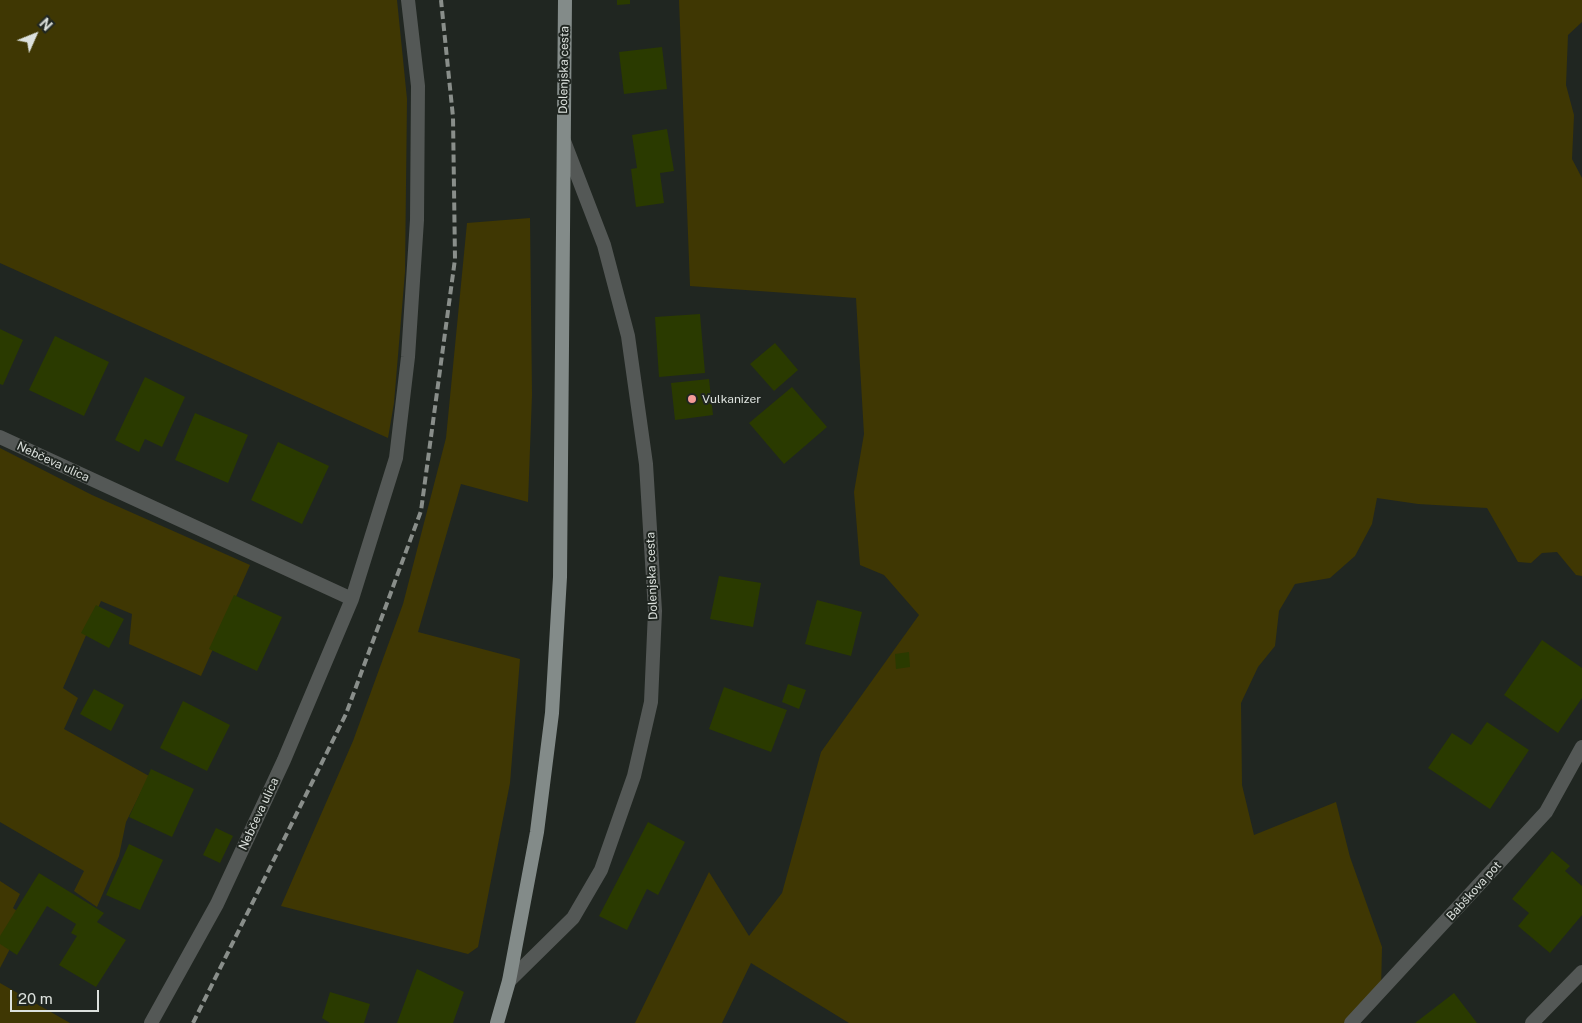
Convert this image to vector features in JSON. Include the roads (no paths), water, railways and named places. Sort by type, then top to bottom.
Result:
[{"type":"main road","name":"Dolenjska cesta","points":[[497,1023],[509,981],[536,832],[552,713],[560,577],[565,0]]},
{"type":"street","name":"Nebčeva ulica","points":[[151,1023],[217,904],[284,760],[352,599],[396,458],[408,357],[415,272],[418,86],[408,0]]},
{"type":"street","name":"Dolenjska cesta","points":[[509,981],[573,918],[601,870],[634,776],[651,702],[655,611],[646,464],[628,336],[604,244],[564,140]]},
{"type":"street","name":"Nebčeva ulica","points":[[0,437],[352,599]]},
{"type":"street","name":"Babškova pot","points":[[1351,1023],[1546,812],[1582,747]]},
{"type":"street","points":[[1532,1023],[1582,972]]},
{"type":"railway","points":[[193,1023],[346,714],[421,511],[455,259],[453,117],[441,0]]},
{"type":"place","name":"Vulkanizer","points":[[692,399]]}]
